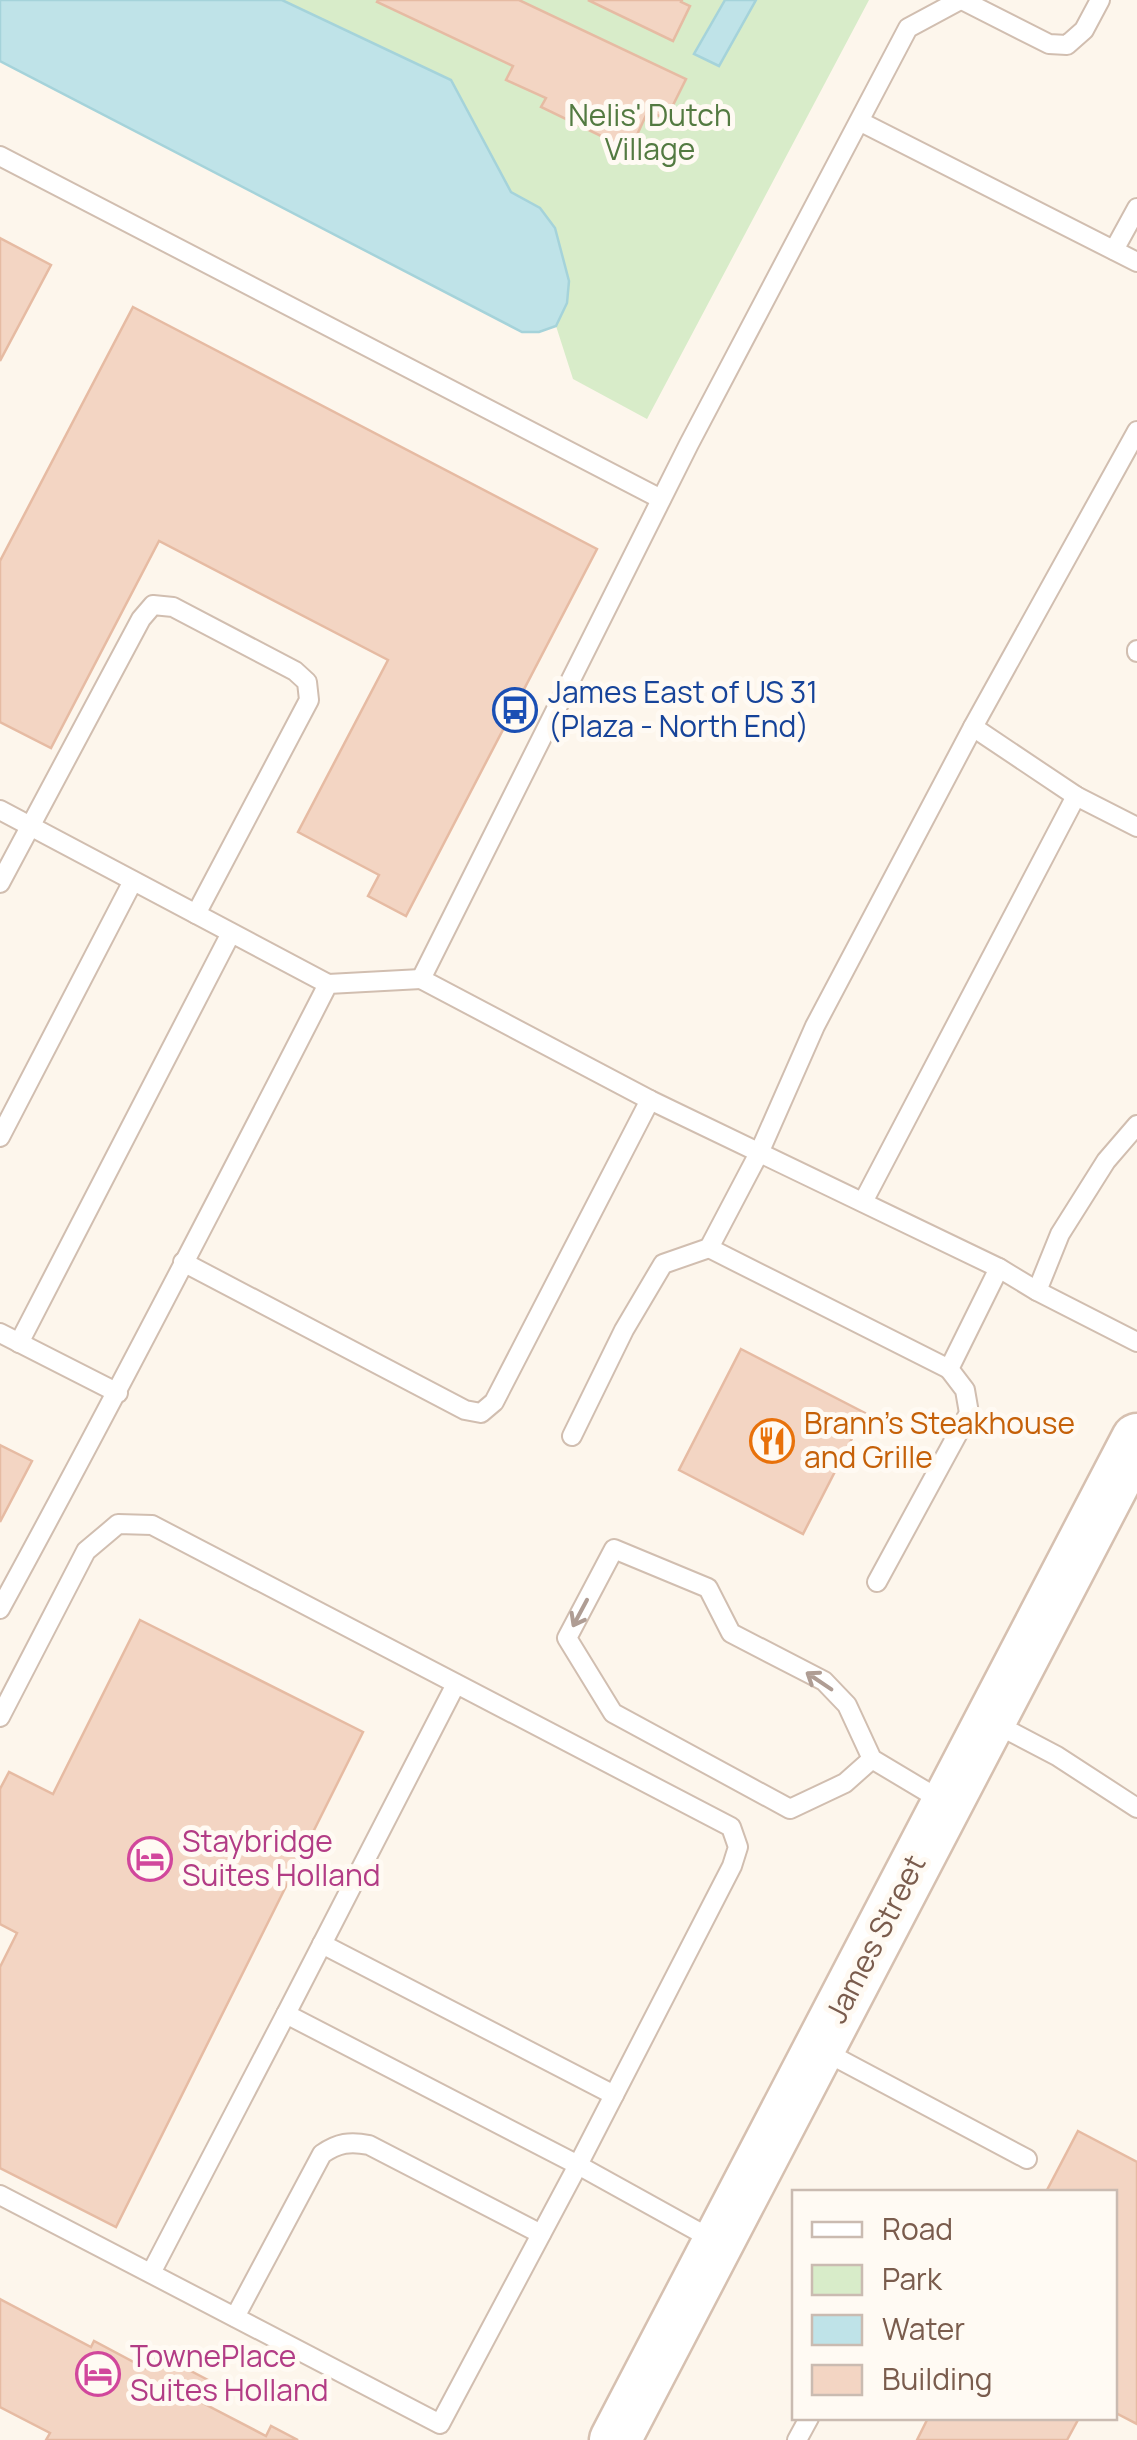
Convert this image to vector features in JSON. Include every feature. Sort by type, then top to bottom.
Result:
[{"type":"street","name":"James Street","points":[[614,2440],[1137,1439]]},
{"type":"lane","points":[[421,980],[661,499],[908,28],[961,0],[1049,44],[1067,44],[1084,30],[1100,0]]},
{"type":"lane","points":[[860,122],[1137,262]]},
{"type":"lane","points":[[0,156],[661,499]]},
{"type":"lane","points":[[1114,250],[1137,208]]},
{"type":"lane","points":[[572,1436],[624,1330],[663,1264],[709,1248],[759,1153],[815,1026],[1137,431]]},
{"type":"lane","points":[[0,883],[140,620],[154,605],[173,607],[295,670],[307,682],[309,700],[196,914]]},
{"type":"lane","points":[[974,727],[1076,796],[1137,827]]},
{"type":"lane","points":[[863,1202],[1076,796]]},
{"type":"lane","points":[[0,810],[328,984],[421,980],[650,1100],[999,1268],[1137,1342]]},
{"type":"lane","points":[[0,1136],[133,881]]},
{"type":"lane","points":[[19,1343],[231,933]]},
{"type":"lane","points":[[0,1609],[118,1393],[328,984]]},
{"type":"lane","points":[[183,1262],[465,1410],[481,1412],[494,1402],[650,1100]]},
{"type":"lane","points":[[1037,1290],[1060,1234],[1106,1161],[1137,1125]]},
{"type":"lane","points":[[709,1248],[949,1369],[965,1390],[969,1413],[877,1582]]},
{"type":"lane","points":[[949,1369],[999,1268]]},
{"type":"lane","points":[[0,1333],[118,1393]]},
{"type":"lane","points":[[0,1718],[86,1551],[118,1524],[152,1524],[730,1827],[738,1846],[732,1866],[578,2165],[435,2432],[235,2317],[0,2195]]},
{"type":"lane","points":[[872,1759],[845,1783],[790,1809],[613,1713],[567,1638],[614,1549],[708,1588],[731,1633],[824,1681],[846,1704],[872,1759],[946,1804]]},
{"type":"lane","points":[[151,2273],[456,1684]]},
{"type":"lane","points":[[989,1720],[1057,1756],[1137,1808]]},
{"type":"lane","points":[[322,1944],[614,2095]]},
{"type":"lane","points":[[286,2014],[578,2165],[717,2242]]},
{"type":"lane","points":[[819,2049],[1026,2159]]},
{"type":"lane","points":[[235,2317],[322,2154],[336,2144],[369,2145],[541,2234]]},
{"type":"green space","name":"Nelis' Dutch Village","points":[[282,0],[869,0],[647,419],[573,379],[556,326],[567,303],[569,281],[555,228],[540,208],[511,192],[451,80]]},
{"type":"water","points":[[0,0],[282,0],[451,80],[511,192],[540,208],[555,228],[569,281],[567,303],[556,326],[522,332],[0,61]]},
{"type":"water","points":[[725,0],[756,0],[719,66],[694,54]]},
{"type":"building","points":[[378,0],[519,0],[686,79],[666,119],[648,111],[630,150],[541,107],[546,98],[506,80],[513,66]]},
{"type":"building","points":[[588,0],[682,0],[690,6],[673,41]]},
{"type":"building","points":[[0,238],[51,265],[0,361]]},
{"type":"building","points":[[133,307],[597,549],[406,916],[368,896],[379,875],[298,832],[388,660],[159,541],[51,748],[0,722],[0,561]]},
{"type":"building","name":"Brann's Steakhouse and Grille","points":[[741,1349],[865,1413],[803,1534],[679,1470]]},
{"type":"building","points":[[0,1445],[32,1461],[0,1522]]},
{"type":"building","name":"Staybridge Suites Holland","points":[[140,1620],[363,1732],[116,2227],[0,2168],[0,1967],[17,1933],[0,1924],[0,1789],[9,1772],[53,1794]]},
{"type":"building","points":[[1078,2131],[1137,2162],[1137,2424],[1117,2414],[1117,2190],[1047,2190]]},
{"type":"building","name":"TownePlace Suites Holland","points":[[0,2299],[91,2347],[94,2341],[145,2368],[154,2352],[208,2380],[197,2400],[266,2436],[271,2426],[298,2440],[46,2440],[50,2433],[0,2407]]},
{"type":"building","points":[[927,2420],[1078,2420],[1067,2440],[917,2440]]},
{"type":"place","name":"James East of US 31 (Plaza - North End)","points":[[515,710]]},
{"type":"place","name":"Brann's Steakhouse and Grille","points":[[772,1441]]},
{"type":"place","name":"Staybridge Suites Holland","points":[[150,1859]]},
{"type":"place","name":"TownePlace Suites Holland","points":[[98,2374]]}]
